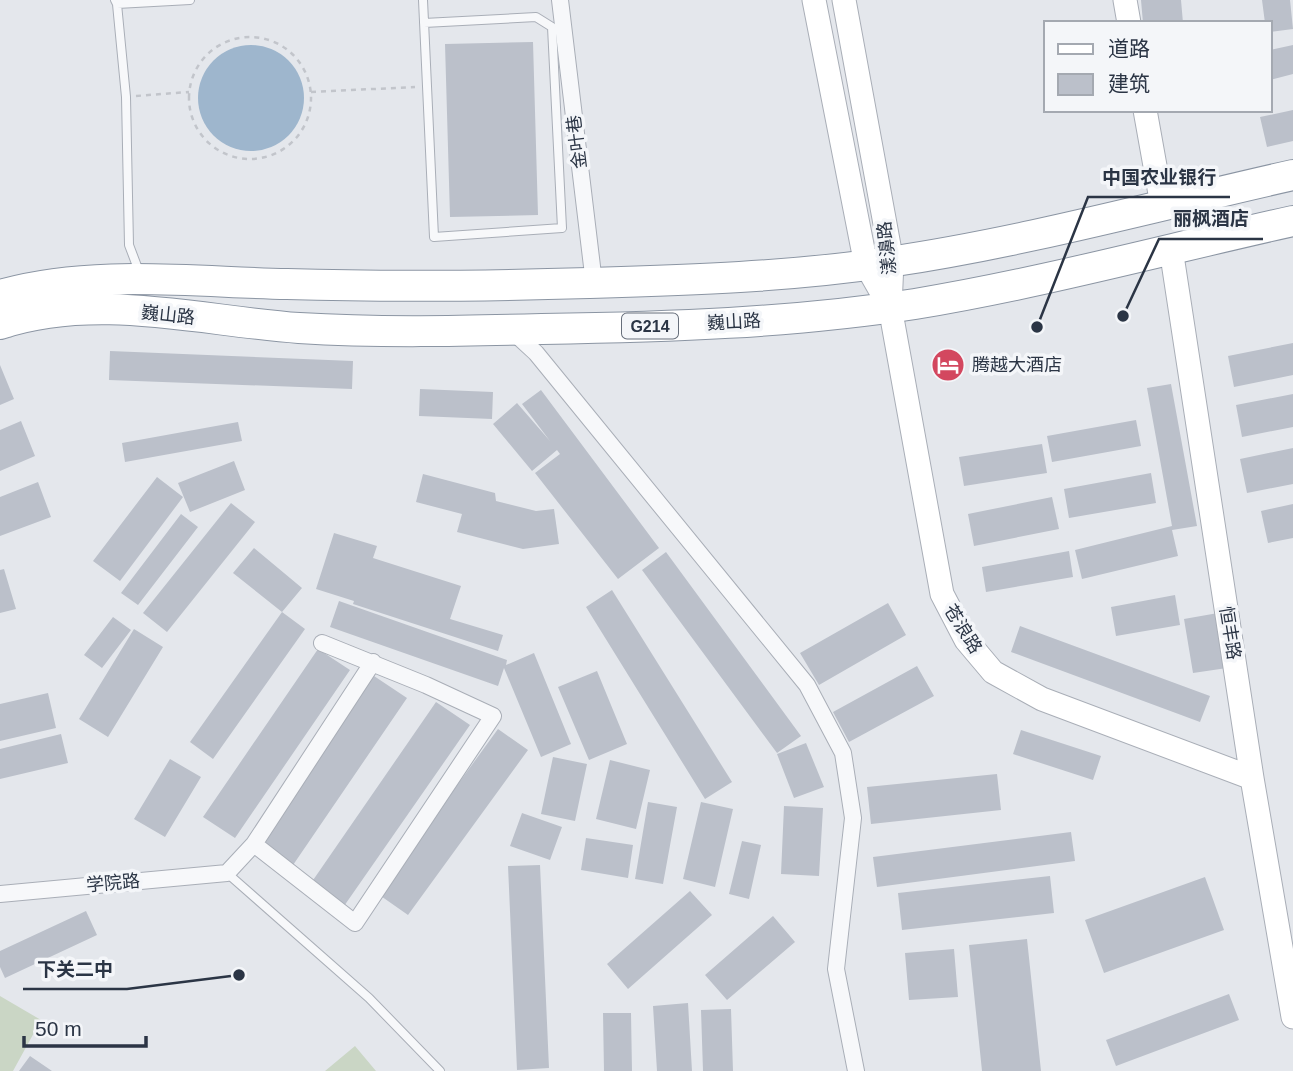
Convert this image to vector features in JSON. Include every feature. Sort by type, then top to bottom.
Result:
[{"type":"highway","name":"巍山路","points":[[2,309],[60,283],[143,280],[337,285],[594,283],[764,276],[879,264],[998,243],[1293,175]]},
{"type":"highway","name":"巍山路","points":[[2,309],[141,312],[322,329],[511,330],[745,322],[890,307],[993,289],[1293,221]]},
{"type":"highway","points":[[141,312],[143,280]]},
{"type":"street","name":"金叶巷","points":[[560,0],[594,283]]},
{"type":"street","name":"漾濞路","points":[[814,0],[890,307]]},
{"type":"street","name":"漾濞路","points":[[844,0],[879,264]]},
{"type":"street","points":[[1125,0],[1129,21]]},
{"type":"street","points":[[1145,112],[1163,205]]},
{"type":"street","name":"恒丰路","points":[[1171,249],[1252,778],[1293,1017]]},
{"type":"street","name":"苍浪路","points":[[890,307],[942,594],[966,640],[993,672],[1042,699],[1252,778]]},
{"type":"street","points":[[511,330],[536,353],[807,685],[843,752],[853,818],[836,969],[856,1071]]},
{"type":"street","points":[[254,844],[355,923],[493,716],[474,705],[322,643]]},
{"type":"street","points":[[227,873],[254,844],[373,662]]},
{"type":"street","name":"学院路","points":[[0,894],[227,873]]},
{"type":"lane","points":[[143,280],[129,246],[126,97],[116,2],[190,0]]},
{"type":"lane","points":[[423,0],[425,87],[434,237],[562,229],[552,27],[536,17],[424,23]]},
{"type":"lane","points":[[227,873],[369,998],[440,1071]]},
{"type":"path","points":[[247,36],[270,40],[290,51],[305,69],[311,92],[309,116],[297,138],[277,153],[253,159],[229,156],[208,143],[193,123],[189,92],[192,75],[205,55],[225,41],[247,36]]},
{"type":"path","points":[[311,92],[425,87]]},
{"type":"path","points":[[126,97],[189,92]]},
{"type":"green space","points":[[0,996],[41,1020],[13,1071],[0,1071]]},
{"type":"green space","points":[[355,1046],[376,1071],[325,1071]]},
{"type":"water","points":[[251,45],[271,49],[289,60],[300,78],[304,98],[300,118],[289,136],[271,147],[251,151],[231,147],[213,136],[202,118],[198,98],[202,78],[213,60],[231,49]]},
{"type":"building","points":[[1141,0],[1181,0],[1183,21],[1143,21]]},
{"type":"building","points":[[1262,0],[1290,0],[1293,29],[1272,32],[1272,21],[1265,21]]},
{"type":"building","points":[[533,42],[538,215],[450,217],[445,44]]},
{"type":"building","points":[[1293,45],[1293,74],[1272,79],[1272,50]]},
{"type":"building","points":[[1293,110],[1293,141],[1267,147],[1260,117]]},
{"type":"building","points":[[1293,343],[1293,375],[1234,387],[1228,356]]},
{"type":"building","points":[[110,351],[353,361],[352,389],[109,380]]},
{"type":"building","points":[[0,365],[14,399],[0,405]]},
{"type":"building","points":[[1171,384],[1197,526],[1172,530],[1178,556],[1082,579],[1075,550],[1172,526],[1147,388]]},
{"type":"building","points":[[420,389],[493,392],[492,419],[419,416]]},
{"type":"building","points":[[541,390],[659,548],[618,579],[535,473],[560,454],[557,450],[532,471],[493,424],[517,403],[550,441],[522,404]]},
{"type":"building","points":[[1293,394],[1293,427],[1242,437],[1236,405]]},
{"type":"building","points":[[1136,420],[1141,446],[1052,462],[1047,436]]},
{"type":"building","points":[[21,421],[35,456],[0,471],[0,430]]},
{"type":"building","points":[[238,422],[242,441],[125,462],[122,443]]},
{"type":"building","points":[[1042,444],[1047,473],[964,486],[959,457]]},
{"type":"building","points":[[1293,448],[1293,484],[1247,493],[1240,459]]},
{"type":"building","points":[[234,461],[245,490],[190,512],[178,483]]},
{"type":"building","points":[[1151,473],[1156,503],[1069,518],[1064,489]]},
{"type":"building","points":[[423,474],[495,493],[496,501],[536,511],[554,509],[559,544],[523,549],[457,532],[462,514],[416,502]]},
{"type":"building","points":[[157,477],[183,497],[120,581],[93,561]]},
{"type":"building","points":[[38,482],[51,517],[0,536],[0,497]]},
{"type":"building","points":[[1052,497],[1059,529],[974,546],[968,514]]},
{"type":"building","points":[[231,503],[255,522],[167,632],[143,613]]},
{"type":"building","points":[[1293,504],[1293,538],[1268,543],[1261,511]]},
{"type":"building","points":[[181,514],[198,527],[138,605],[121,593]]},
{"type":"building","points":[[334,533],[377,546],[373,558],[461,586],[450,619],[503,635],[498,651],[353,604],[354,601],[316,589]]},
{"type":"building","points":[[254,548],[302,588],[282,612],[233,573]]},
{"type":"building","points":[[1069,551],[1073,577],[986,592],[982,567]]},
{"type":"building","points":[[666,552],[801,736],[777,753],[642,570]]},
{"type":"building","points":[[4,569],[16,609],[0,613],[0,570]]},
{"type":"building","points":[[612,590],[732,782],[705,799],[586,607]]},
{"type":"building","points":[[1175,595],[1180,625],[1116,636],[1111,607]]},
{"type":"building","points":[[339,601],[507,660],[506,665],[534,653],[571,744],[541,757],[504,668],[498,686],[330,627]]},
{"type":"building","points":[[888,603],[906,635],[819,685],[800,653]]},
{"type":"building","points":[[282,612],[305,629],[213,759],[190,742]]},
{"type":"building","points":[[1218,613],[1227,668],[1193,673],[1184,619]]},
{"type":"building","points":[[113,617],[131,630],[102,668],[84,655]]},
{"type":"building","points":[[1020,626],[1210,696],[1200,722],[1011,652]]},
{"type":"building","points":[[134,629],[163,647],[108,737],[79,719]]},
{"type":"building","points":[[318,649],[350,670],[235,838],[203,817]]},
{"type":"building","points":[[917,666],[934,696],[849,742],[833,712]]},
{"type":"building","points":[[597,671],[627,744],[589,760],[558,687]]},
{"type":"building","points":[[374,676],[407,698],[291,868],[259,847]]},
{"type":"building","points":[[48,693],[56,728],[0,741],[0,704]]},
{"type":"building","points":[[436,702],[470,725],[342,909],[309,886]]},
{"type":"building","points":[[498,729],[528,750],[408,915],[378,894]]},
{"type":"building","points":[[1021,730],[1101,756],[1093,780],[1013,754]]},
{"type":"building","points":[[61,734],[68,763],[0,779],[0,749]]},
{"type":"building","points":[[806,743],[824,787],[794,798],[777,754]]},
{"type":"building","points":[[553,757],[587,764],[575,821],[541,814]]},
{"type":"building","points":[[170,759],[201,777],[165,837],[134,819]]},
{"type":"building","points":[[610,760],[650,770],[636,829],[596,819]]},
{"type":"building","points":[[997,774],[1001,810],[871,824],[867,787]]},
{"type":"building","points":[[648,802],[677,807],[663,884],[635,879]]},
{"type":"building","points":[[701,802],[733,809],[715,887],[683,879]]},
{"type":"building","points":[[784,806],[823,808],[819,876],[781,874]]},
{"type":"building","points":[[522,813],[562,827],[550,860],[510,846]]},
{"type":"building","points":[[1071,832],[1075,861],[877,887],[873,857]]},
{"type":"building","points":[[586,838],[633,845],[628,878],[581,870]]},
{"type":"building","points":[[742,841],[761,845],[749,899],[729,894]]},
{"type":"building","points":[[540,865],[549,1068],[517,1070],[508,866]]},
{"type":"building","points":[[1050,876],[1054,913],[902,930],[898,893]]},
{"type":"building","points":[[1205,877],[1224,930],[1104,973],[1085,920]]},
{"type":"building","points":[[690,891],[712,915],[628,989],[607,964]]},
{"type":"building","points":[[86,911],[97,935],[5,978],[0,967],[0,951]]},
{"type":"building","points":[[773,916],[795,942],[727,1000],[705,975]]},
{"type":"building","points":[[1027,939],[1041,1071],[982,1071],[969,945]]},
{"type":"building","points":[[954,949],[958,997],[909,1000],[905,953]]},
{"type":"building","points":[[1229,994],[1239,1020],[1116,1066],[1106,1040]]},
{"type":"building","points":[[688,1003],[692,1071],[657,1071],[653,1006]]},
{"type":"building","points":[[731,1009],[733,1071],[703,1071],[701,1010]]},
{"type":"building","points":[[603,1013],[631,1013],[632,1071],[604,1071]]},
{"type":"building","points":[[30,1056],[52,1071],[19,1071]]},
{"type":"place","name":"丽枫酒店","points":[[1123,316]]},
{"type":"place","name":"中国农业银行","points":[[1037,327]]},
{"type":"place","name":"腾越大酒店","points":[[948,365]]},
{"type":"place","name":"下关二中","points":[[239,975]]}]
